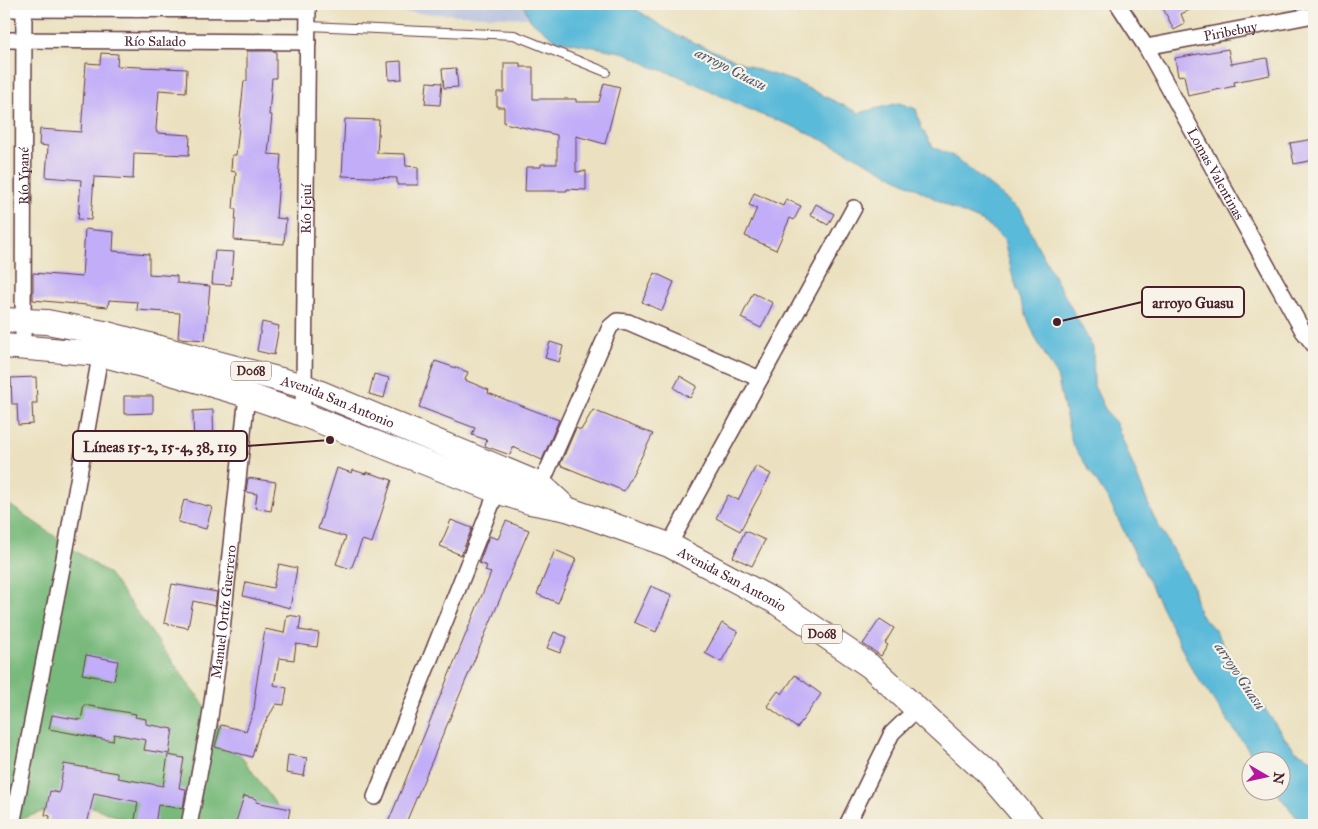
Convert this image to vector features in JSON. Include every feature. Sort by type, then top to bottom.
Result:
[{"type":"main road","name":"Avenida San Antonio","points":[[14,321],[47,322],[161,370],[247,395],[302,414],[496,491],[530,502],[567,509],[669,545],[776,602],[870,666],[989,775],[1032,825]]},
{"type":"main road","name":"Avenida San Antonio","points":[[13,347],[102,344],[304,386],[541,485],[567,509]]},
{"type":"street","name":"Lomas Valentinas","points":[[1118,4],[1146,46],[1303,331],[1314,345]]},
{"type":"street","points":[[1311,4],[1314,8]]},
{"type":"street","points":[[4,9],[24,6],[308,7]]},
{"type":"street","name":"Río Ypané","points":[[13,347],[24,6]]},
{"type":"street","name":"Río Jejuí","points":[[302,414],[304,386],[308,7]]},
{"type":"street","name":"Piribebuy","points":[[1146,46],[1314,14]]},
{"type":"street","name":"Río Salado","points":[[4,40],[308,42]]},
{"type":"street","points":[[669,545],[854,208]]},
{"type":"street","points":[[541,485],[610,327],[618,321],[628,322],[760,379]]},
{"type":"street","points":[[12,825],[66,548],[102,344]]},
{"type":"street","name":"Manuel Ortíz Guerrero","points":[[189,825],[209,724],[220,649],[247,395]]},
{"type":"street","points":[[375,798],[496,491]]},
{"type":"street","points":[[847,825],[892,733],[917,709]]},
{"type":"lane","points":[[308,26],[514,34],[606,72]]},
{"type":"shaded area","points":[[323,4],[527,4],[527,18],[323,9]]},
{"type":"green space","points":[[4,501],[109,574],[291,825],[138,825],[70,798],[68,803],[21,819],[4,812]]},
{"type":"water","points":[[523,4],[628,4],[674,34],[761,71],[793,81],[859,113],[899,103],[916,109],[921,127],[933,147],[953,156],[1021,211],[1035,241],[1093,348],[1094,386],[1107,413],[1116,423],[1153,516],[1192,584],[1199,613],[1215,630],[1243,677],[1284,737],[1296,751],[1314,760],[1314,825],[1303,825],[1284,802],[1290,802],[1290,752],[1250,752],[1191,668],[1109,501],[1072,443],[1057,376],[1036,339],[1016,290],[1004,240],[982,221],[960,212],[838,147],[790,125],[759,114],[677,75],[652,67],[626,53],[556,40],[530,20]]},
{"type":"building","points":[[1161,4],[1202,4],[1181,14],[1185,24],[1174,30]]},
{"type":"building","points":[[1228,49],[1231,64],[1267,58],[1270,75],[1234,82],[1235,86],[1188,96],[1184,75],[1178,76],[1175,58]]},
{"type":"building","points":[[247,51],[276,51],[276,78],[272,78],[269,115],[272,115],[268,154],[281,155],[276,218],[286,219],[284,244],[234,240],[236,209],[233,209],[236,172],[231,171],[232,155],[236,155],[244,81],[247,81]]},
{"type":"building","points":[[101,53],[118,54],[117,66],[187,69],[186,92],[159,90],[156,129],[157,133],[190,135],[189,155],[134,153],[133,179],[94,177],[91,220],[78,219],[81,180],[46,177],[48,146],[39,145],[40,129],[81,132],[86,63],[100,64]]},
{"type":"building","points":[[401,61],[402,79],[389,80],[388,62]]},
{"type":"building","points":[[504,63],[520,63],[520,67],[533,67],[533,99],[576,99],[576,102],[599,102],[604,83],[620,87],[605,144],[576,136],[576,172],[586,171],[586,190],[525,191],[526,167],[541,167],[541,164],[557,164],[557,135],[504,123],[504,107],[497,107],[497,92],[504,92]]},
{"type":"building","points":[[456,68],[458,87],[444,88],[442,69]]},
{"type":"building","points":[[427,82],[442,83],[440,105],[425,104]]},
{"type":"building","points":[[345,119],[379,120],[377,153],[405,154],[406,166],[418,167],[418,185],[397,185],[397,178],[342,176]]},
{"type":"building","points":[[1314,139],[1314,160],[1294,164],[1290,143]]},
{"type":"building","points":[[754,193],[783,206],[786,199],[801,206],[794,220],[790,218],[776,250],[745,236],[757,208],[749,205]]},
{"type":"building","points":[[816,204],[834,214],[828,225],[810,215]]},
{"type":"building","points":[[85,229],[114,232],[113,251],[149,254],[149,274],[177,276],[177,283],[210,286],[205,340],[178,338],[180,313],[137,310],[138,302],[109,300],[108,307],[33,300],[33,273],[82,277]]},
{"type":"building","points":[[215,251],[234,252],[231,285],[212,284]]},
{"type":"building","points":[[655,273],[674,282],[662,311],[642,302]]},
{"type":"building","points":[[753,293],[773,303],[761,328],[741,318]]},
{"type":"building","points":[[262,322],[279,326],[274,355],[257,351]]},
{"type":"building","points":[[550,342],[563,346],[559,362],[545,358]]},
{"type":"building","points":[[435,361],[468,372],[465,380],[489,390],[488,393],[559,420],[542,460],[513,447],[510,455],[485,446],[487,440],[472,435],[475,428],[419,407]]},
{"type":"building","points":[[374,374],[389,378],[384,398],[369,394]]},
{"type":"building","points":[[680,376],[697,386],[690,398],[674,388]]},
{"type":"building","points":[[36,377],[37,403],[32,403],[33,424],[18,425],[17,404],[12,404],[11,378]]},
{"type":"building","points":[[124,396],[153,396],[153,413],[124,414]]},
{"type":"building","points":[[213,410],[214,453],[194,454],[193,411]]},
{"type":"building","points":[[593,410],[653,434],[624,491],[560,465],[576,428],[581,430]]},
{"type":"building","points":[[756,466],[771,474],[740,531],[716,518],[728,495],[738,500]]},
{"type":"building","points":[[337,468],[352,473],[353,470],[366,474],[366,472],[392,480],[372,543],[362,540],[351,569],[336,564],[346,537],[318,529]]},
{"type":"building","points":[[248,478],[276,482],[271,511],[255,508],[257,494],[246,492]]},
{"type":"building","points":[[184,500],[212,507],[206,529],[178,522]]},
{"type":"building","points":[[451,520],[472,528],[461,555],[440,546]]},
{"type":"building","points":[[506,521],[529,530],[405,825],[387,825],[491,573],[485,571],[487,566],[479,563],[489,536],[498,539]]},
{"type":"building","points":[[745,531],[765,540],[752,566],[733,557]]},
{"type":"building","points":[[555,550],[576,559],[558,603],[537,594]]},
{"type":"building","points":[[279,564],[297,568],[290,608],[243,596],[246,582],[273,588]]},
{"type":"building","points":[[172,584],[217,592],[215,606],[193,601],[188,628],[164,623]]},
{"type":"building","points":[[651,586],[672,595],[656,632],[634,622]]},
{"type":"building","points":[[287,615],[301,617],[299,630],[319,633],[317,647],[296,644],[294,660],[279,658],[274,685],[287,688],[284,705],[276,704],[259,733],[252,757],[215,747],[221,725],[246,731],[254,709],[265,629],[284,633]]},
{"type":"building","points":[[880,619],[894,628],[885,643],[888,645],[881,656],[863,644]]},
{"type":"building","points":[[722,623],[738,632],[721,662],[705,653]]},
{"type":"building","points":[[554,632],[567,637],[560,653],[547,648]]},
{"type":"building","points":[[86,655],[118,661],[114,680],[82,674]]},
{"type":"building","points":[[795,675],[821,694],[797,728],[767,706],[778,691],[782,694]]},
{"type":"building","points":[[84,705],[136,714],[135,717],[146,719],[146,724],[173,729],[169,754],[144,750],[146,740],[114,734],[113,741],[49,729],[52,715],[81,720]]},
{"type":"building","points":[[168,755],[184,758],[179,788],[186,789],[183,809],[158,805],[155,825],[134,825],[138,802],[94,793],[87,825],[49,825],[50,816],[45,815],[50,791],[59,793],[64,764],[118,773],[118,778],[163,786]]},
{"type":"building","points":[[288,755],[307,758],[304,776],[286,773]]},
{"type":"building","points":[[244,796],[257,799],[256,802],[290,809],[287,825],[235,825]]},
{"type":"place","name":"arroyo Guasu","points":[[1057,322]]},
{"type":"place","name":"Líneas 15-2, 15-4, 38, 119","points":[[330,440]]}]
